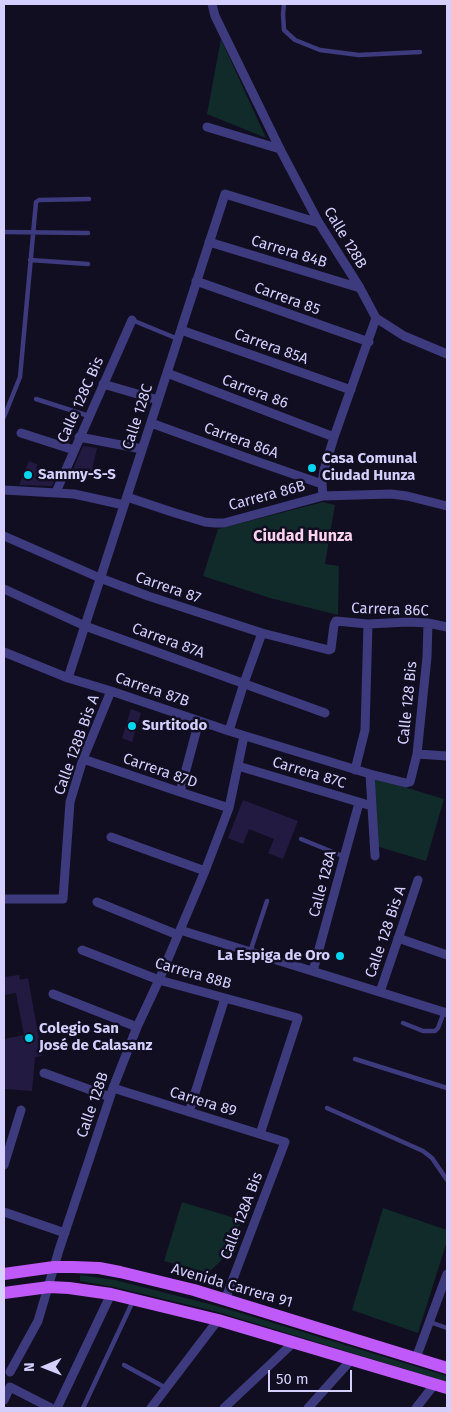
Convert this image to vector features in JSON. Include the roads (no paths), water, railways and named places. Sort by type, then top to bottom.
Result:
[{"type":"main road","name":"Avenida Carrera 91","points":[[4,1274],[54,1267],[88,1267],[120,1272],[194,1290],[447,1368]]},
{"type":"main road","points":[[4,1293],[49,1288],[69,1288],[111,1294],[218,1320],[447,1388]]},
{"type":"street","name":"Calle 128B","points":[[212,4],[215,16],[280,149],[319,223],[360,288],[376,318]]},
{"type":"street","points":[[206,127],[280,149]]},
{"type":"street","name":"Calle 128C","points":[[68,678],[225,194],[319,223]]},
{"type":"street","name":"Carrera 84B","points":[[209,242],[360,288]]},
{"type":"street","name":"Carrera 85","points":[[196,281],[368,342]]},
{"type":"street","points":[[323,496],[324,470],[376,318],[404,336],[447,354]]},
{"type":"street","name":"Calle 128C Bis","points":[[56,492],[132,320]]},
{"type":"street","name":"Carrera 85A","points":[[179,334],[352,390]]},
{"type":"street","name":"Carrera 86","points":[[167,373],[334,437]]},
{"type":"street","points":[[103,384],[158,400]]},
{"type":"street","name":"Carrera 86A","points":[[151,423],[322,484]]},
{"type":"street","points":[[21,433],[74,450]]},
{"type":"street","points":[[79,437],[142,449]]},
{"type":"street","name":"Carrera 86B","points":[[4,490],[56,492],[125,501],[215,523],[224,523],[323,496],[391,494],[447,506]]},
{"type":"street","name":"Carrera 87","points":[[4,536],[100,578],[148,596],[262,633],[330,650]]},
{"type":"street","name":"Carrera 87A","points":[[4,589],[85,626],[325,712]]},
{"type":"street","name":"Carrera 86C","points":[[330,650],[332,650],[334,625],[336,622],[368,624],[408,622],[428,623],[447,627]]},
{"type":"street","name":"Calle 128 Bis","points":[[408,783],[410,782],[417,754],[427,657],[428,623]]},
{"type":"street","points":[[355,770],[365,730],[368,624]]},
{"type":"street","points":[[229,731],[262,633]]},
{"type":"street","name":"Carrera 87B","points":[[4,652],[68,678],[111,690],[244,736],[355,770],[408,783]]},
{"type":"street","name":"Calle 128B Bis A","points":[[4,899],[63,899],[70,802],[83,759],[111,690]]},
{"type":"street","points":[[180,792],[199,721]]},
{"type":"street","name":"Calle 128B","points":[[10,1372],[38,1321],[112,1093],[137,1027],[206,871],[229,808],[244,736]]},
{"type":"street","points":[[417,754],[447,756]]},
{"type":"street","name":"Carrera 87D","points":[[83,759],[229,808]]},
{"type":"street","name":"Carrera 87C","points":[[238,766],[372,806]]},
{"type":"street","points":[[370,774],[375,856]]},
{"type":"street","name":"Calle 128A","points":[[314,971],[359,803]]},
{"type":"street","points":[[111,837],[206,871]]},
{"type":"street","name":"Calle 128 Bis A","points":[[380,992],[418,880]]},
{"type":"street","points":[[97,902],[179,933],[250,952],[446,1012]]},
{"type":"street","points":[[398,938],[447,955]]},
{"type":"street","name":"Carrera 88B","points":[[82,950],[159,980],[298,1018],[260,1134]]},
{"type":"street","points":[[53,994],[137,1027]]},
{"type":"street","points":[[189,1112],[225,998]]},
{"type":"street","name":"Carrera 89","points":[[44,1073],[112,1093],[189,1112],[284,1142]]},
{"type":"street","points":[[4,1165],[21,1110]]},
{"type":"street","name":"Calle 128A Bis","points":[[225,1300],[284,1142]]},
{"type":"street","points":[[4,1212],[65,1233]]},
{"type":"street","points":[[416,1358],[447,1274]]},
{"type":"street","points":[[57,1408],[111,1294]]},
{"type":"street","points":[[151,1408],[218,1320]]},
{"type":"street","points":[[224,1408],[293,1343]]},
{"type":"street","points":[[308,1408],[351,1360]]},
{"type":"street","points":[[416,1408],[434,1385]]},
{"type":"street","points":[[4,1400],[10,1387],[51,1408]]},
{"type":"lane","points":[[284,4],[284,30],[295,40],[320,50],[359,55],[420,52]]},
{"type":"lane","points":[[4,417],[20,377],[36,202],[39,200],[89,199]]},
{"type":"lane","points":[[4,232],[88,233]]},
{"type":"lane","points":[[30,260],[88,264]]},
{"type":"lane","points":[[132,320],[179,334]]},
{"type":"lane","points":[[36,400],[89,416]]},
{"type":"lane","points":[[301,839],[345,857]]},
{"type":"lane","points":[[250,952],[267,901]]},
{"type":"lane","points":[[402,1023],[423,1031],[435,1031],[446,1012]]},
{"type":"lane","points":[[355,1059],[447,1088]]},
{"type":"lane","points":[[327,1108],[423,1151],[432,1158],[447,1180]]},
{"type":"lane","points":[[83,1408],[134,1299]]},
{"type":"lane","points":[[430,1322],[447,1328]]},
{"type":"lane","points":[[124,1365],[166,1388]]},
{"type":"place","name":"Casa Comunal Ciudad Hunza","points":[[312,468]]},
{"type":"place","name":"Sammy-S-S","points":[[28,475]]},
{"type":"place","name":"Surtitodo","points":[[132,726]]},
{"type":"place","name":"La Espiga de Oro","points":[[340,956]]},
{"type":"place","name":"Colegio San José de Calasanz","points":[[29,1038]]},
{"type":"district","name":"Ciudad Hunza","points":[[303,537]]}]
